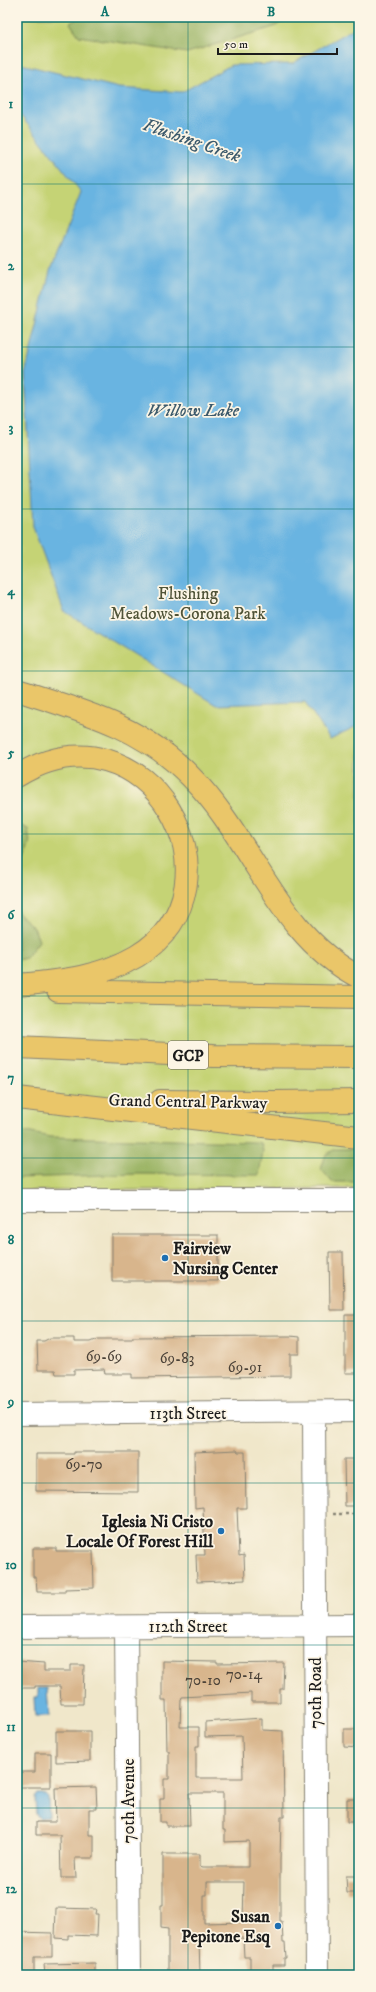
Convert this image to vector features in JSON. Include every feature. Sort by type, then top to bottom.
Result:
[{"type":"highway","points":[[17,690],[117,724],[147,741],[172,759],[192,777],[209,797],[299,929],[327,956],[359,977]]},
{"type":"highway","points":[[17,776],[44,762],[76,756],[105,760],[131,771],[155,790],[173,814],[182,836],[186,864],[183,892],[177,911],[167,928],[145,950],[121,964],[93,974],[68,980],[17,985]]},
{"type":"highway","points":[[17,988],[359,998]]},
{"type":"highway","name":"GCP","points":[[17,1046],[205,1056],[359,1057]]},
{"type":"highway","points":[[17,1097],[359,1137]]},
{"type":"highway","name":"Grand Central Parkway","points":[[17,1097],[215,1102],[359,1101]]},
{"type":"street","points":[[17,1200],[359,1200]]},
{"type":"street","name":"113th Street","points":[[17,1414],[359,1411]]},
{"type":"street","name":"70th Road","points":[[314,1412],[317,1975]]},
{"type":"street","name":"112th Street","points":[[17,1627],[359,1625]]},
{"type":"street","name":"70th Avenue","points":[[126,1626],[129,1975]]},
{"type":"path","points":[[329,1514],[359,1514]]},
{"type":"green space","name":"Flushing Meadows-Corona Park","points":[[17,17],[359,17],[359,1188],[17,1191]]},
{"type":"green space","points":[[80,17],[290,17],[274,27],[187,53],[79,36],[70,23]]},
{"type":"green space","points":[[20,825],[28,829],[30,843],[17,879],[17,826]]},
{"type":"green space","points":[[17,910],[20,915],[34,928],[39,941],[26,958],[17,960]]},
{"type":"green space","points":[[17,1130],[50,1137],[254,1142],[261,1143],[263,1151],[259,1175],[137,1174],[17,1178]]},
{"type":"green space","points":[[336,1149],[359,1149],[359,1182],[332,1182],[321,1169],[326,1154]]},
{"type":"water","name":"Willow Lake","points":[[359,25],[359,725],[330,739],[305,702],[216,705],[64,611],[33,527],[25,374],[50,271],[81,192],[17,111],[17,63],[119,88],[182,92],[231,65],[292,64]]},
{"type":"water","points":[[38,1688],[47,1688],[49,1716],[35,1716],[34,1697],[38,1697]]},
{"type":"water","points":[[38,1794],[45,1794],[48,1797],[49,1817],[39,1818],[36,1814],[35,1798]]},
{"type":"building","name":"Fairview Nursing Center","points":[[112,1235],[218,1235],[218,1281],[112,1281]]},
{"type":"building","points":[[329,1252],[343,1252],[344,1310],[330,1310]]},
{"type":"building","points":[[345,1315],[359,1315],[359,1373],[345,1373]]},
{"type":"building","points":[[132,1337],[299,1337],[299,1354],[290,1354],[290,1376],[132,1378],[132,1374],[105,1374],[104,1369],[74,1370],[74,1374],[56,1374],[55,1370],[38,1370],[37,1341],[44,1341],[50,1338],[74,1338],[74,1342],[91,1342],[98,1339],[132,1339]]},
{"type":"building","name":"Iglesia Ni Cristo Locale Of Forest Hill","points":[[237,1450],[238,1452],[245,1452],[246,1508],[237,1508],[239,1556],[244,1555],[245,1580],[197,1582],[196,1555],[205,1555],[203,1507],[195,1508],[194,1452]]},
{"type":"building","points":[[74,1452],[138,1452],[138,1492],[36,1491],[36,1454],[74,1454]]},
{"type":"building","points":[[344,1459],[359,1459],[359,1506],[345,1506]]},
{"type":"building","points":[[33,1548],[56,1548],[56,1551],[93,1551],[94,1588],[65,1589],[65,1592],[37,1592],[36,1577],[33,1577]]},
{"type":"building","points":[[162,1661],[217,1662],[217,1664],[284,1663],[283,1689],[280,1689],[280,1702],[251,1702],[251,1693],[182,1697],[180,1727],[199,1727],[199,1746],[196,1746],[196,1778],[243,1778],[242,1736],[205,1737],[205,1722],[262,1718],[262,1730],[283,1731],[284,1817],[281,1817],[280,1921],[282,1921],[283,1942],[285,1942],[286,1958],[284,1958],[284,1965],[273,1965],[273,1972],[250,1973],[250,1957],[244,1957],[243,1938],[199,1939],[200,1975],[168,1975],[168,1929],[161,1928],[161,1905],[163,1905],[163,1854],[200,1854],[200,1866],[203,1867],[249,1867],[249,1841],[225,1842],[225,1830],[223,1830],[223,1793],[189,1793],[190,1826],[166,1826],[166,1822],[160,1822],[160,1799],[164,1799],[164,1779],[169,1779],[166,1700],[162,1700]],"holes":[[[207,1882],[244,1882],[243,1922],[204,1923],[204,1895],[207,1895]]]},
{"type":"building","points":[[17,1662],[44,1664],[44,1671],[71,1671],[71,1665],[84,1665],[83,1704],[61,1704],[60,1686],[17,1688]]},
{"type":"building","points":[[344,1729],[359,1729],[359,1748],[344,1747]]},
{"type":"building","points":[[56,1731],[90,1731],[90,1761],[56,1762]]},
{"type":"building","points":[[35,1753],[51,1753],[51,1787],[17,1787],[17,1772],[35,1772]]},
{"type":"building","points":[[96,1787],[97,1809],[89,1809],[89,1835],[94,1835],[94,1858],[75,1858],[76,1878],[61,1878],[60,1835],[36,1835],[36,1822],[56,1822],[55,1788]]},
{"type":"building","points":[[347,1799],[359,1799],[359,1822],[347,1822]]},
{"type":"building","points":[[346,1876],[359,1876],[359,1893],[347,1893]]},
{"type":"building","points":[[56,1908],[96,1909],[95,1914],[98,1914],[97,1936],[68,1935],[68,1939],[55,1938]]},
{"type":"building","points":[[17,1932],[52,1933],[52,1957],[34,1957],[34,1975],[17,1975]]},
{"type":"building","points":[[95,1963],[95,1975],[45,1975],[44,1964]]},
{"type":"place","name":"Fairview Nursing Center","points":[[165,1258]]},
{"type":"place","name":"Iglesia Ni Cristo Locale Of Forest Hill","points":[[221,1531]]},
{"type":"place","name":"Susan Pepitone Esq","points":[[278,1926]]},
{"type":"water label","name":"Flushing Creek","points":[[192,140]]}]
